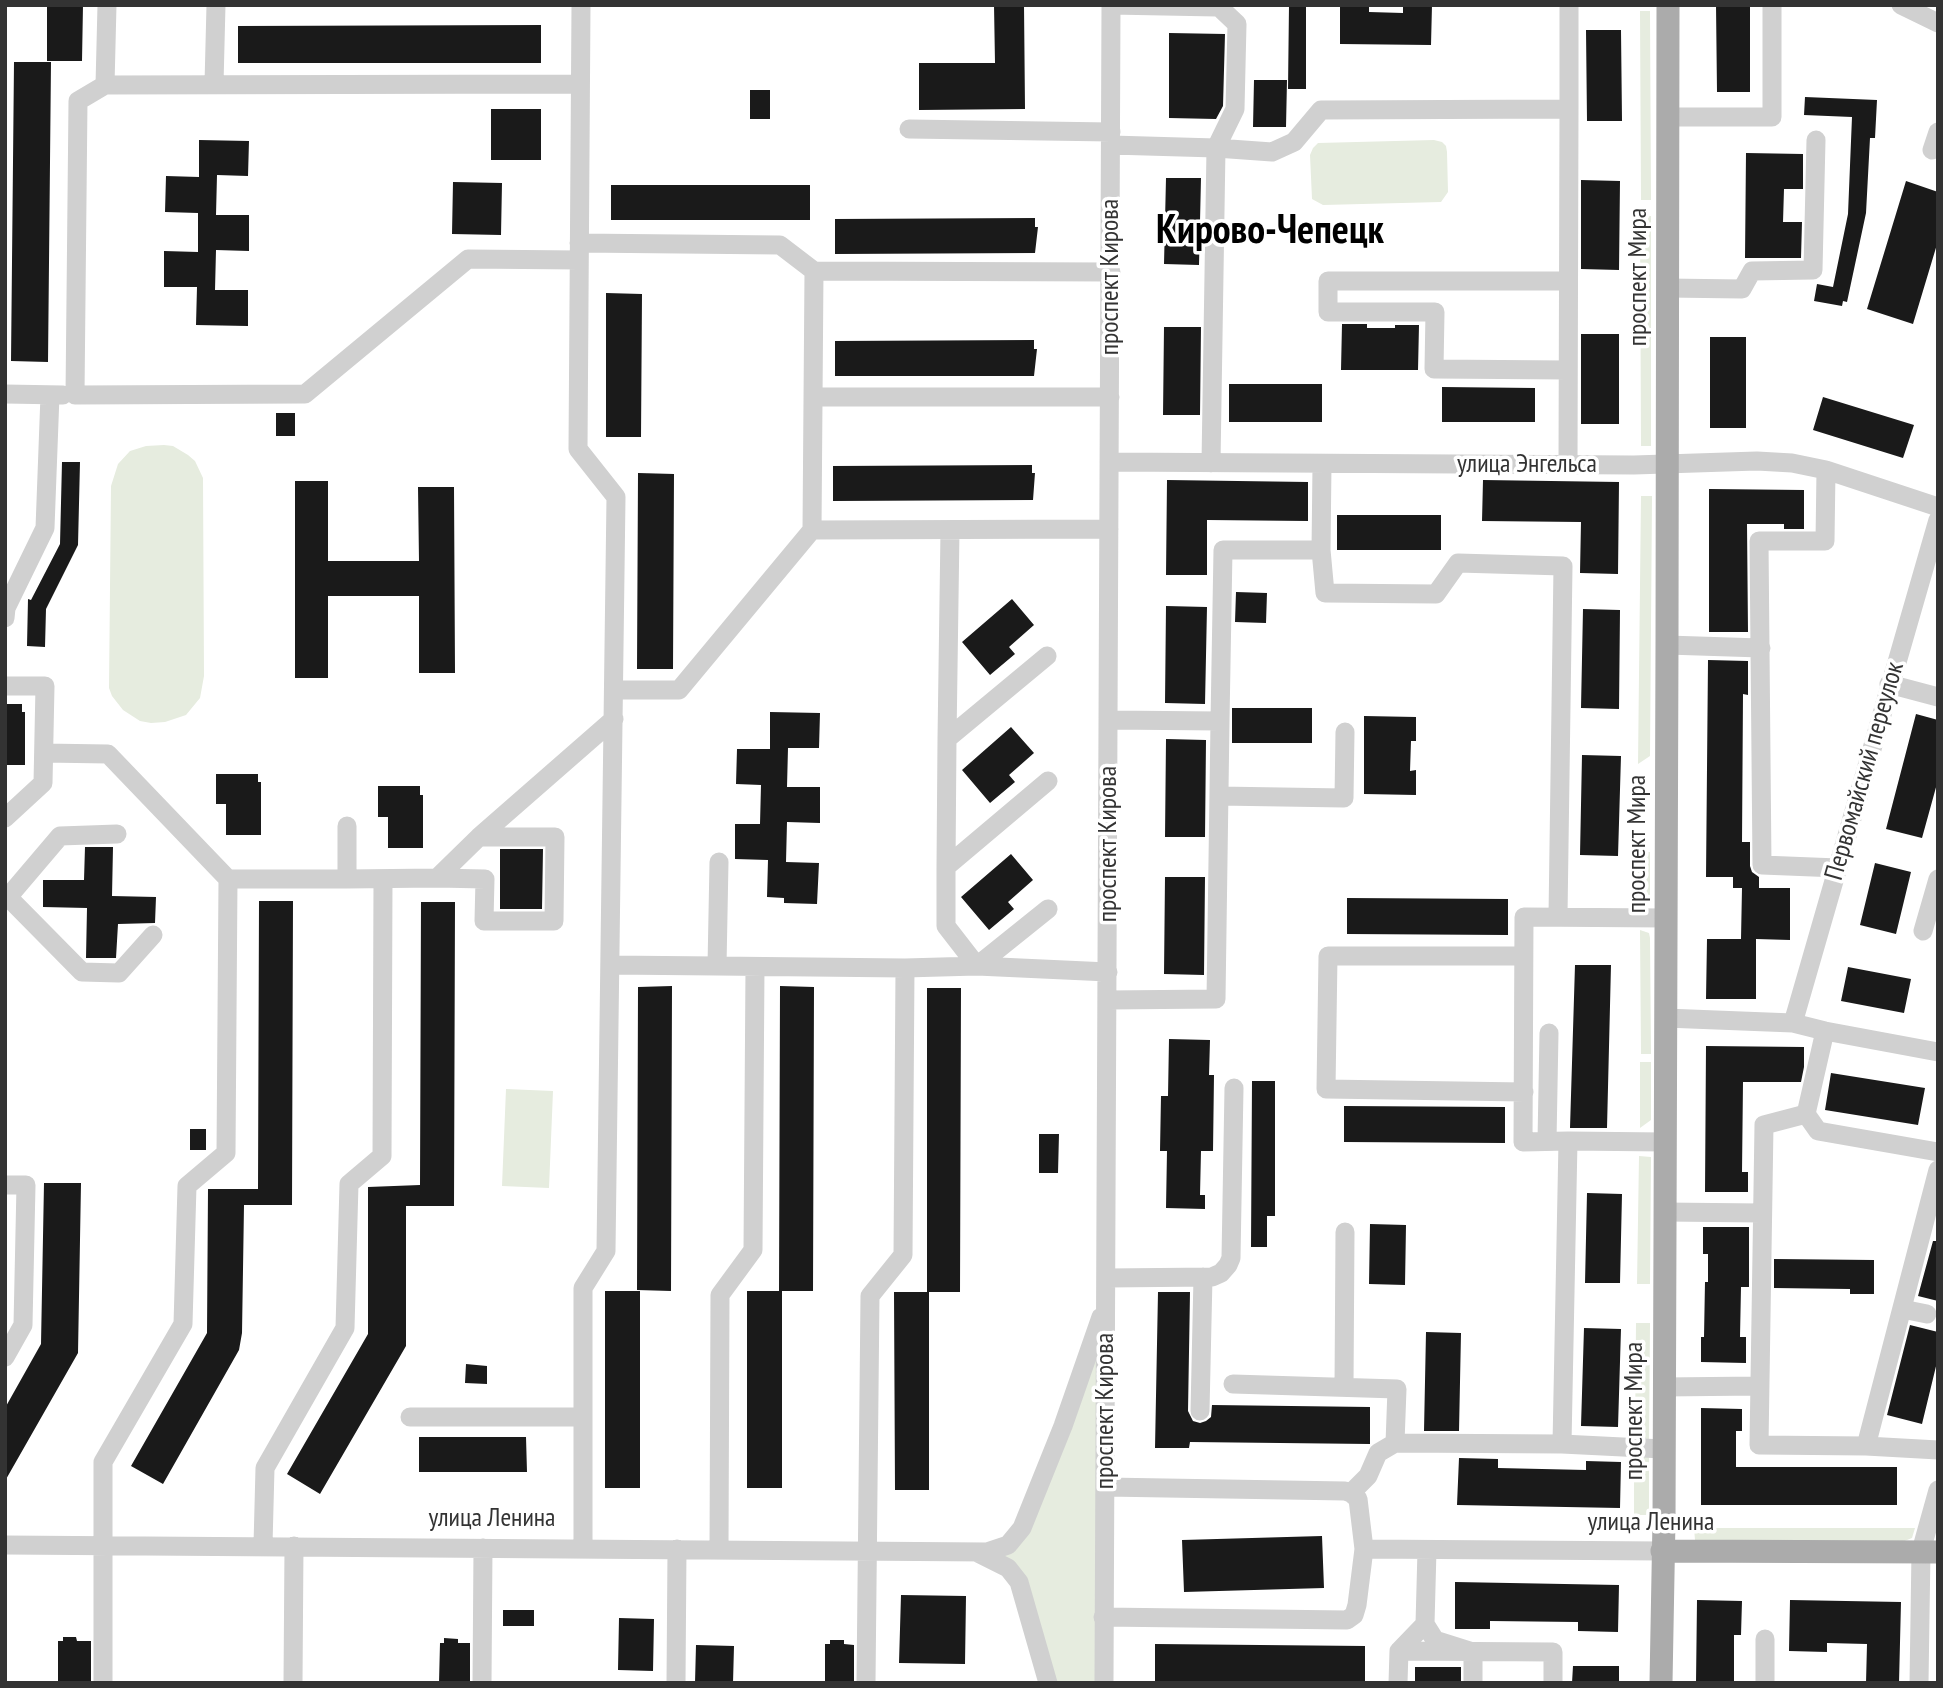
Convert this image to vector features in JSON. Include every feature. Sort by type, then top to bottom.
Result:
[{"type":"main road","name":"проспект Мира","points":[[1661,1683],[1668,5]]},
{"type":"main road","name":"улица Ленина","points":[[1662,1551],[1930,1551]]},
{"type":"street","points":[[105,85],[107,5]]},
{"type":"street","points":[[214,84],[215,5]]},
{"type":"street","points":[[581,5],[578,449],[616,497],[606,1251],[583,1288],[583,1548]]},
{"type":"street","points":[[1111,5],[1217,6],[1237,24],[1235,109],[1216,148],[1211,463]]},
{"type":"street","name":"проспект Кирова","points":[[1104,1683],[1111,5]]},
{"type":"street","points":[[1569,5],[1569,464]]},
{"type":"street","points":[[1668,117],[1772,117],[1772,5]]},
{"type":"street","points":[[1901,5],[1938,23]]},
{"type":"street","points":[[75,395],[78,101],[105,85],[580,84]]},
{"type":"street","points":[[909,129],[1111,139],[1272,152],[1294,142],[1321,110],[1569,108]]},
{"type":"street","points":[[1667,288],[1742,289],[1752,271],[1813,270],[1816,140]]},
{"type":"street","points":[[5,394],[305,394],[468,259],[780,245],[814,271],[1111,271]]},
{"type":"street","points":[[615,690],[679,690],[812,530],[814,271]]},
{"type":"street","points":[[1568,281],[1328,281],[1328,312],[1435,312],[1434,369],[1568,370]]},
{"type":"street","points":[[5,618],[5,608],[45,528],[50,395]]},
{"type":"street","points":[[813,397],[1110,397]]},
{"type":"street","name":"улица Энгельса","points":[[1109,463],[1322,465],[1758,461],[1792,463],[1826,470],[1938,507]]},
{"type":"street","points":[[1322,465],[1321,550],[1325,593],[1436,594],[1458,563],[1563,566],[1559,916]]},
{"type":"street","points":[[1826,470],[1825,541],[1759,541],[1762,864],[1838,868]]},
{"type":"street","name":"Первомайский переулок","points":[[1793,1023],[1938,520]]},
{"type":"street","points":[[812,530],[1109,529]]},
{"type":"street","points":[[950,530],[946,926],[977,966]]},
{"type":"street","points":[[1108,1000],[1216,999],[1223,550],[1321,550]]},
{"type":"street","points":[[1667,645],[1761,648]]},
{"type":"street","points":[[947,739],[1047,656]]},
{"type":"street","points":[[1889,684],[1938,697]]},
{"type":"street","points":[[5,687],[46,687],[43,783],[5,818]]},
{"type":"street","points":[[437,878],[479,837],[614,719]]},
{"type":"street","points":[[1109,720],[1220,721]]},
{"type":"street","points":[[1219,796],[1344,798],[1345,732]]},
{"type":"street","points":[[44,753],[108,754],[228,878],[226,1153],[187,1186],[183,1324],[103,1462],[103,1683]]},
{"type":"street","points":[[946,867],[1048,781]]},
{"type":"street","points":[[347,826],[347,879]]},
{"type":"street","points":[[117,834],[60,836],[7,895],[82,972],[119,973],[153,935]]},
{"type":"street","points":[[228,878],[485,879],[484,921],[554,921],[555,837],[479,837]]},
{"type":"street","points":[[717,967],[719,862]]},
{"type":"street","points":[[263,1545],[265,1468],[345,1328],[349,1184],[382,1156],[383,879]]},
{"type":"street","points":[[1923,931],[1938,879]]},
{"type":"street","points":[[977,966],[1048,909]]},
{"type":"street","points":[[1665,1142],[1524,1142],[1523,956],[1524,917],[1666,918]]},
{"type":"street","points":[[1523,956],[1328,956],[1326,1089],[1524,1092]]},
{"type":"street","points":[[610,965],[905,968],[977,966],[1108,972]]},
{"type":"street","points":[[719,1549],[720,1295],[753,1250],[755,967]]},
{"type":"street","points":[[866,1683],[870,1296],[904,1255],[905,968]]},
{"type":"street","points":[[1665,1018],[1793,1023],[1938,1052]]},
{"type":"street","points":[[1825,1031],[1806,1114],[1818,1131],[1938,1152]]},
{"type":"street","points":[[1547,1142],[1549,1032]]},
{"type":"street","points":[[1107,1278],[1212,1277],[1221,1273],[1228,1265],[1231,1258],[1234,1088]]},
{"type":"street","points":[[1806,1114],[1764,1125],[1759,1445],[1938,1450]]},
{"type":"street","points":[[1562,1444],[1568,1141]]},
{"type":"street","points":[[1866,1446],[1938,1170]]},
{"type":"street","points":[[5,1185],[26,1185],[23,1325],[5,1357]]},
{"type":"street","points":[[1664,1212],[1762,1213]]},
{"type":"street","points":[[1345,1232],[1345,1387]]},
{"type":"street","points":[[1200,1411],[1203,1277]]},
{"type":"street","points":[[978,1553],[1008,1545],[1022,1528],[1063,1426],[1107,1302]]},
{"type":"street","points":[[1902,1310],[1927,1314]]},
{"type":"street","points":[[1233,1384],[1397,1389],[1395,1443]]},
{"type":"street","points":[[1663,1387],[1759,1387]]},
{"type":"street","points":[[410,1417],[583,1417]]},
{"type":"street","points":[[1351,1493],[1368,1476],[1378,1454],[1395,1443],[1562,1444],[1663,1448]]},
{"type":"street","points":[[1103,1617],[1347,1620],[1354,1615],[1357,1605],[1364,1549],[1360,1507],[1358,1500],[1351,1493],[1336,1490],[1105,1487]]},
{"type":"street","points":[[1919,1683],[1938,1490]]},
{"type":"street","name":"улица Ленина","points":[[5,1545],[263,1545],[978,1553]]},
{"type":"street","points":[[293,1683],[294,1546]]},
{"type":"street","points":[[482,1683],[483,1548]]},
{"type":"street","points":[[676,1683],[677,1549]]},
{"type":"street","name":"улица Ленина","points":[[1364,1549],[1662,1551]]},
{"type":"street","points":[[1427,1550],[1425,1625],[1435,1640],[1473,1652]]},
{"type":"street","points":[[978,1553],[1008,1568],[1019,1582],[1048,1683]]},
{"type":"street","points":[[1398,1683],[1399,1651],[1425,1625]]},
{"type":"street","points":[[1765,1639],[1765,1683]]},
{"type":"street","points":[[1399,1651],[1553,1652],[1553,1683]]},
{"type":"street","points":[[1472,1683],[1473,1652]]},
{"type":"shaded area","points":[[1640,11],[1650,11],[1651,200],[1641,200]]},
{"type":"shaded area","points":[[1442,142],[1447,152],[1448,192],[1441,202],[1323,205],[1312,199],[1310,155],[1318,143]]},
{"type":"shaded area","points":[[1651,216],[1651,446],[1641,446],[1640,217]]},
{"type":"shaded area","points":[[146,446],[173,446],[188,455],[195,461],[203,478],[204,676],[200,698],[186,715],[165,722],[151,723],[140,721],[123,710],[109,688],[111,486],[118,464],[130,451]]},
{"type":"shaded area","points":[[1641,496],[1652,496],[1650,756],[1638,764]]},
{"type":"shaded area","points":[[1638,852],[1650,852],[1650,894],[1649,899],[1637,904]]},
{"type":"shaded area","points":[[1640,930],[1649,933],[1650,938],[1651,1054],[1641,1054]]},
{"type":"shaded area","points":[[1640,1062],[1651,1062],[1651,1120],[1640,1128]]},
{"type":"shaded area","points":[[506,1089],[553,1091],[549,1188],[502,1186]]},
{"type":"shaded area","points":[[1639,1156],[1651,1157],[1650,1284],[1637,1284]]},
{"type":"shaded area","points":[[1107,1302],[1103,1683],[1049,1683],[1025,1597],[991,1551],[1008,1545]]},
{"type":"shaded area","points":[[1636,1323],[1650,1323],[1649,1441],[1635,1440]]},
{"type":"shaded area","points":[[1634,1456],[1649,1456],[1649,1515],[1634,1515]]},
{"type":"shaded area","points":[[1694,1528],[1915,1528],[1912,1538],[1902,1542],[1695,1540]]},
{"type":"building","points":[[47,5],[83,5],[82,61],[47,61]]},
{"type":"building","points":[[994,5],[1024,5],[1025,109],[919,110],[919,63],[995,63]]},
{"type":"building","points":[[1289,5],[1306,5],[1306,89],[1288,89]]},
{"type":"building","points":[[1340,5],[1369,5],[1369,12],[1403,13],[1403,5],[1432,5],[1431,45],[1340,44]]},
{"type":"building","points":[[1716,5],[1750,5],[1750,92],[1717,92]]},
{"type":"building","points":[[541,25],[541,63],[238,63],[238,26]]},
{"type":"building","points":[[1586,30],[1621,30],[1622,121],[1587,121]]},
{"type":"building","points":[[1169,33],[1225,34],[1223,106],[1216,119],[1169,118]]},
{"type":"building","points":[[14,62],[51,62],[48,362],[11,361]]},
{"type":"building","points":[[1254,80],[1287,80],[1286,127],[1253,127]]},
{"type":"building","points":[[750,90],[770,90],[770,119],[750,119]]},
{"type":"building","points":[[1805,97],[1877,100],[1875,138],[1870,138],[1866,213],[1847,302],[1843,301],[1842,306],[1814,301],[1817,284],[1833,287],[1848,214],[1852,117],[1804,115]]},
{"type":"building","points":[[491,109],[541,109],[541,160],[491,160]]},
{"type":"building","points":[[199,140],[249,141],[248,176],[217,175],[216,215],[249,215],[249,251],[216,250],[215,290],[248,290],[248,326],[196,325],[197,287],[164,287],[164,251],[198,252],[198,213],[165,212],[166,176],[199,177]]},
{"type":"building","points":[[1746,153],[1803,154],[1803,189],[1784,189],[1783,222],[1802,222],[1801,258],[1745,258]]},
{"type":"building","points":[[1166,178],[1201,178],[1199,265],[1164,264]]},
{"type":"building","points":[[1581,180],[1620,181],[1619,270],[1581,269]]},
{"type":"building","points":[[1906,181],[1938,192],[1938,241],[1913,324],[1867,309]]},
{"type":"building","points":[[453,182],[502,183],[501,235],[452,234]]},
{"type":"building","points":[[611,185],[810,185],[810,220],[611,220]]},
{"type":"building","points":[[1035,218],[1035,227],[1038,227],[1035,253],[835,254],[835,219]]},
{"type":"building","points":[[606,293],[642,294],[641,437],[606,437]]},
{"type":"building","points":[[1342,324],[1367,324],[1367,328],[1419,325],[1418,370],[1341,370]]},
{"type":"building","points":[[1164,327],[1201,327],[1200,415],[1163,415]]},
{"type":"building","points":[[1581,334],[1619,334],[1619,424],[1581,424]]},
{"type":"building","points":[[1710,337],[1746,337],[1746,428],[1710,428]]},
{"type":"building","points":[[1034,340],[1034,349],[1037,349],[1034,376],[835,376],[835,341]]},
{"type":"building","points":[[1229,384],[1322,384],[1322,422],[1229,422]]},
{"type":"building","points":[[1442,387],[1535,388],[1535,422],[1442,422]]},
{"type":"building","points":[[1823,397],[1914,425],[1903,458],[1813,430]]},
{"type":"building","points":[[276,413],[295,413],[295,436],[276,436]]},
{"type":"building","points":[[62,462],[80,462],[78,545],[46,609],[45,647],[27,646],[28,599],[31,600],[60,544]]},
{"type":"building","points":[[1032,465],[1032,473],[1035,473],[1033,500],[833,501],[833,466]]},
{"type":"building","points":[[638,473],[674,474],[673,669],[637,669]]},
{"type":"building","points":[[1167,480],[1308,482],[1308,521],[1207,520],[1207,575],[1166,575]]},
{"type":"building","points":[[1483,480],[1619,482],[1618,574],[1580,573],[1581,522],[1482,521]]},
{"type":"building","points":[[295,481],[328,481],[328,561],[419,561],[418,487],[454,487],[455,673],[419,673],[419,596],[328,596],[328,678],[295,678]]},
{"type":"building","points":[[1709,489],[1804,490],[1804,529],[1784,529],[1784,524],[1747,524],[1748,632],[1709,632]]},
{"type":"building","points":[[1337,515],[1441,515],[1441,550],[1337,550]]},
{"type":"building","points":[[1236,592],[1267,593],[1266,623],[1235,622]]},
{"type":"building","points":[[1012,599],[1034,625],[1009,647],[1015,654],[990,675],[962,642]]},
{"type":"building","points":[[1166,606],[1207,607],[1205,704],[1165,703]]},
{"type":"building","points":[[1583,609],[1620,610],[1619,709],[1581,708]]},
{"type":"building","points":[[1708,660],[1748,661],[1748,695],[1743,694],[1742,842],[1750,842],[1750,866],[1752,872],[1759,877],[1759,888],[1790,888],[1790,940],[1756,939],[1756,999],[1706,999],[1707,939],[1741,939],[1742,888],[1733,888],[1733,877],[1706,877]]},
{"type":"building","points":[[5,704],[22,704],[22,712],[25,712],[25,765],[5,765]]},
{"type":"building","points":[[1232,708],[1312,708],[1312,743],[1232,743]]},
{"type":"building","points":[[770,712],[820,713],[819,748],[788,748],[787,787],[820,787],[820,823],[787,822],[786,862],[819,863],[817,904],[784,903],[784,898],[767,897],[768,860],[735,859],[735,824],[760,824],[761,785],[736,784],[737,749],[770,749]]},
{"type":"building","points":[[1916,714],[1938,720],[1938,780],[1922,838],[1886,829]]},
{"type":"building","points":[[1364,716],[1416,717],[1416,741],[1411,741],[1410,771],[1416,770],[1416,795],[1364,794]]},
{"type":"building","points":[[1011,727],[1034,753],[1009,775],[1015,782],[990,803],[962,770]]},
{"type":"building","points":[[1166,739],[1206,740],[1205,837],[1165,837]]},
{"type":"building","points":[[1582,755],[1621,756],[1618,856],[1580,855]]},
{"type":"building","points":[[216,774],[258,774],[258,782],[261,782],[261,835],[226,835],[226,804],[216,804]]},
{"type":"building","points":[[378,786],[420,786],[420,795],[423,795],[423,848],[388,848],[388,817],[378,817]]},
{"type":"building","points":[[85,847],[113,847],[112,896],[156,897],[155,923],[118,924],[116,958],[86,958],[87,908],[43,907],[43,880],[84,880]]},
{"type":"building","points":[[500,849],[543,849],[542,909],[500,909]]},
{"type":"building","points":[[1011,854],[1033,880],[1008,902],[1014,909],[989,930],[961,897]]},
{"type":"building","points":[[1875,863],[1911,872],[1896,934],[1860,925]]},
{"type":"building","points":[[1165,877],[1205,877],[1204,975],[1164,974]]},
{"type":"building","points":[[1347,898],[1508,899],[1508,935],[1347,934]]},
{"type":"building","points":[[259,901],[293,901],[292,1205],[244,1205],[242,1333],[239,1350],[163,1484],[131,1466],[207,1333],[208,1189],[258,1189]]},
{"type":"building","points":[[421,902],[455,902],[454,1206],[406,1206],[406,1346],[320,1494],[287,1474],[368,1334],[368,1187],[420,1185]]},
{"type":"building","points":[[1575,965],[1611,965],[1607,1128],[1570,1128]]},
{"type":"building","points":[[1848,967],[1911,979],[1904,1013],[1841,1001]]},
{"type":"building","points":[[672,986],[671,1291],[637,1290],[638,987]]},
{"type":"building","points":[[780,986],[814,987],[813,1291],[779,1291]]},
{"type":"building","points":[[927,988],[961,988],[960,1292],[927,1292]]},
{"type":"building","points":[[1169,1039],[1210,1040],[1209,1075],[1214,1075],[1213,1151],[1201,1151],[1200,1195],[1205,1195],[1205,1209],[1166,1208],[1167,1151],[1160,1151],[1161,1096],[1168,1096]]},
{"type":"building","points":[[1706,1046],[1804,1047],[1801,1082],[1743,1082],[1742,1172],[1748,1172],[1748,1192],[1705,1192]]},
{"type":"building","points":[[1831,1073],[1925,1088],[1918,1125],[1825,1110]]},
{"type":"building","points":[[1252,1081],[1275,1081],[1275,1216],[1267,1216],[1267,1247],[1251,1247]]},
{"type":"building","points":[[1344,1106],[1505,1107],[1505,1143],[1344,1142]]},
{"type":"building","points":[[190,1129],[206,1129],[206,1150],[190,1150]]},
{"type":"building","points":[[1039,1134],[1059,1134],[1058,1173],[1039,1173]]},
{"type":"building","points":[[44,1183],[81,1183],[78,1353],[5,1481],[5,1408],[41,1344]]},
{"type":"building","points":[[1587,1193],[1622,1194],[1620,1283],[1585,1283]]},
{"type":"building","points":[[1370,1224],[1406,1225],[1405,1285],[1369,1284]]},
{"type":"building","points":[[1703,1227],[1749,1227],[1749,1287],[1741,1287],[1740,1337],[1746,1337],[1746,1363],[1701,1362],[1705,1282],[1708,1282],[1708,1254],[1703,1254]]},
{"type":"building","points":[[1933,1241],[1938,1241],[1938,1301],[1918,1296]]},
{"type":"building","points":[[1774,1259],[1874,1260],[1874,1294],[1850,1294],[1850,1289],[1774,1288]]},
{"type":"building","points":[[605,1291],[640,1291],[640,1488],[605,1488]]},
{"type":"building","points":[[747,1291],[782,1291],[782,1488],[747,1488]]},
{"type":"building","points":[[894,1292],[929,1292],[929,1490],[895,1490]]},
{"type":"building","points":[[1158,1292],[1190,1292],[1188,1411],[1193,1421],[1200,1423],[1211,1417],[1212,1405],[1370,1407],[1370,1444],[1190,1442],[1189,1448],[1155,1448]]},
{"type":"building","points":[[1910,1325],[1938,1332],[1938,1358],[1922,1424],[1887,1415]]},
{"type":"building","points":[[1584,1328],[1621,1329],[1618,1427],[1581,1426]]},
{"type":"building","points":[[1426,1332],[1461,1333],[1459,1431],[1424,1431]]},
{"type":"building","points":[[466,1364],[487,1366],[487,1384],[465,1383]]},
{"type":"building","points":[[1701,1408],[1742,1409],[1742,1431],[1736,1431],[1736,1467],[1897,1467],[1897,1505],[1701,1505]]},
{"type":"building","points":[[419,1437],[526,1437],[527,1472],[419,1472]]},
{"type":"building","points":[[1459,1458],[1498,1459],[1498,1468],[1586,1470],[1586,1461],[1621,1462],[1620,1508],[1457,1505]]},
{"type":"building","points":[[1322,1536],[1324,1588],[1184,1592],[1182,1540]]},
{"type":"building","points":[[1455,1582],[1619,1585],[1618,1632],[1578,1631],[1578,1622],[1490,1621],[1490,1629],[1455,1629]]},
{"type":"building","points":[[901,1595],[966,1596],[965,1664],[899,1663]]},
{"type":"building","points":[[1697,1600],[1742,1601],[1741,1635],[1734,1635],[1734,1683],[1696,1683]]},
{"type":"building","points":[[1790,1600],[1901,1602],[1899,1683],[1866,1683],[1867,1644],[1827,1643],[1827,1652],[1789,1651]]},
{"type":"building","points":[[503,1610],[534,1610],[534,1626],[503,1626]]},
{"type":"building","points":[[619,1618],[654,1619],[653,1671],[618,1670]]},
{"type":"building","points":[[63,1637],[91,1641],[91,1683],[58,1683],[58,1641],[63,1641]]},
{"type":"building","points":[[444,1638],[458,1639],[458,1643],[470,1643],[470,1683],[439,1683],[440,1643],[444,1643]]},
{"type":"building","points":[[830,1640],[844,1640],[844,1644],[854,1645],[854,1683],[825,1683],[825,1644],[830,1644]]},
{"type":"building","points":[[1155,1644],[1365,1646],[1365,1683],[1155,1683]]},
{"type":"building","points":[[696,1645],[734,1646],[733,1683],[695,1683]]},
{"type":"building","points":[[1573,1666],[1619,1666],[1619,1683],[1572,1683]]},
{"type":"building","points":[[1415,1667],[1461,1667],[1461,1683],[1415,1683]]},
{"type":"district","name":"Кирово-Чепецк","points":[[1270,232]]}]
